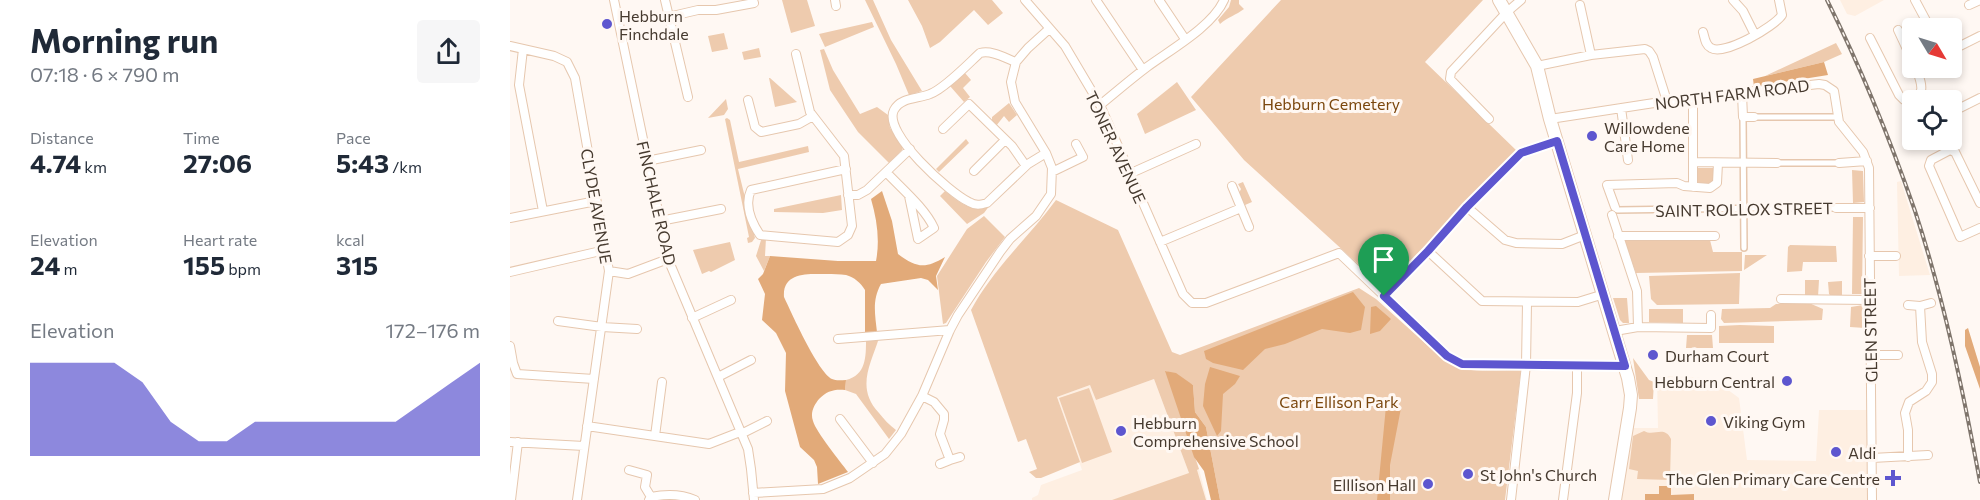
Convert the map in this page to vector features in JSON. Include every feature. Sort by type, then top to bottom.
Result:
[{"type":"main road","points":[[1499,0],[1537,66],[1550,119],[1625,366],[1631,395],[1615,500]]},
{"type":"street","points":[[614,1],[624,0]]},
{"type":"street","points":[[665,0],[688,97]]},
{"type":"street","points":[[668,16],[698,10],[716,10],[727,4],[754,3],[753,0]]},
{"type":"street","name":"TONER AVENUE","points":[[1025,0],[1065,46],[1100,105],[1183,294],[1192,303],[1206,303],[1339,253],[1384,296]]},
{"type":"street","points":[[1096,0],[1143,70]]},
{"type":"street","points":[[1159,0],[1185,39]]},
{"type":"street","points":[[1100,105],[1209,22],[1221,8],[1224,0]]},
{"type":"street","points":[[1489,119],[1450,79],[1451,72],[1521,0]]},
{"type":"street","points":[[1733,0],[1743,11],[1755,35]]},
{"type":"street","points":[[1703,32],[1709,47],[1721,50],[1755,35],[1778,21],[1782,15],[1779,0]]},
{"type":"street","points":[[1915,0],[1925,18]]},
{"type":"street","name":"FINCHALE ROAD","points":[[614,1],[668,259],[748,449],[753,496]]},
{"type":"street","points":[[1969,5],[1979,2]]},
{"type":"street","points":[[1580,5],[1591,55]]},
{"type":"street","points":[[753,496],[823,489],[850,478],[885,454],[901,434],[922,396],[950,330],[1000,252],[1044,205],[1051,194],[1052,172],[1046,153],[1015,102],[1011,82],[1016,62],[1049,28]]},
{"type":"street","points":[[1898,30],[1902,39]]},
{"type":"street","points":[[1962,45],[1980,36]]},
{"type":"street","points":[[1870,38],[1899,95],[1904,100],[1915,97],[1922,90],[1919,78]]},
{"type":"street","name":"CLYDE AVENUE","points":[[510,46],[554,56],[567,62],[575,78],[609,271],[577,500]]},
{"type":"street","points":[[524,49],[519,85],[543,211]]},
{"type":"street","points":[[1537,66],[1591,55],[1645,49],[1649,51],[1667,101]]},
{"type":"street","points":[[1016,62],[993,53],[980,53],[932,94],[902,101],[892,114],[892,122],[895,130],[927,168],[955,194],[971,204],[987,203],[1026,166],[1046,153]]},
{"type":"street","points":[[796,54],[810,112],[844,156],[846,169],[852,226],[848,235],[838,242],[760,235],[753,224],[749,204],[751,190],[846,169]]},
{"type":"street","name":"NORTH FARM ROAD","points":[[1550,119],[1667,101],[1819,84],[1826,85],[1834,92],[1842,127],[1863,152],[1867,161]]},
{"type":"street","points":[[1742,94],[1744,248]]},
{"type":"street","points":[[1962,107],[1980,98]]},
{"type":"street","points":[[1693,99],[1693,187]]},
{"type":"street","points":[[748,100],[754,127],[761,132],[799,124],[813,116]]},
{"type":"street","points":[[943,129],[969,104],[1005,140],[1026,166]]},
{"type":"street","points":[[1621,108],[1628,160]]},
{"type":"street","points":[[1743,117],[1838,117]]},
{"type":"street","points":[[974,171],[1005,140]]},
{"type":"street","points":[[1557,141],[1521,153],[1384,296],[1447,356],[1462,364],[1625,366]]},
{"type":"street","points":[[1052,172],[1083,157],[1076,144]]},
{"type":"street","points":[[1129,174],[1196,144]]},
{"type":"street","points":[[848,195],[858,195],[867,190],[910,149]]},
{"type":"street","points":[[647,161],[701,150]]},
{"type":"street","points":[[1980,203],[1955,152],[1950,150],[1931,160],[1929,166],[1960,237],[1980,228]]},
{"type":"street","points":[[1694,162],[1839,163],[1867,161]]},
{"type":"street","name":"GLEN STREET","points":[[1867,161],[1870,208],[1872,500]]},
{"type":"street","points":[[1638,327],[1636,291],[1618,236],[1615,211],[1607,185],[1677,183],[1710,189],[1716,183],[1718,163]]},
{"type":"street","points":[[886,172],[909,196],[934,228],[918,238],[909,196]]},
{"type":"street","points":[[1232,186],[1249,227]]},
{"type":"street","points":[[510,218],[596,201]]},
{"type":"street","points":[[1467,207],[1505,240],[1516,243],[1562,244],[1586,235]]},
{"type":"street","points":[[1160,242],[1241,208]]},
{"type":"street","name":"SAINT ROLLOX STREET","points":[[1615,211],[1870,208]]},
{"type":"street","points":[[660,221],[721,209]]},
{"type":"street","points":[[1618,236],[1715,236]]},
{"type":"street","points":[[510,272],[605,250]]},
{"type":"street","points":[[1428,251],[1482,301],[1578,302],[1604,294]]},
{"type":"street","points":[[1869,256],[1896,256]]},
{"type":"street","points":[[609,271],[628,274],[668,259]]},
{"type":"street","points":[[1781,299],[1870,300]]},
{"type":"street","points":[[692,318],[731,300]]},
{"type":"street","points":[[1511,500],[1526,365],[1527,303]]},
{"type":"street","points":[[1921,310],[1931,303]]},
{"type":"street","points":[[1908,305],[1921,310]]},
{"type":"street","points":[[1908,457],[1909,438],[1905,414],[1909,402],[1926,391],[1932,381],[1922,342],[1921,310]]},
{"type":"street","points":[[1615,331],[1638,327],[1711,328],[1711,315]]},
{"type":"street","points":[[558,321],[637,329]]},
{"type":"street","points":[[838,339],[950,330]]},
{"type":"street","points":[[510,346],[517,374],[594,379]]},
{"type":"street","points":[[1870,355],[1898,355]]},
{"type":"street","points":[[718,377],[751,360]]},
{"type":"street","points":[[1563,500],[1577,393],[1576,366]]},
{"type":"street","points":[[655,436],[662,382]]},
{"type":"street","points":[[922,396],[934,402],[944,414],[940,434],[950,460]]},
{"type":"street","points":[[840,419],[873,463]]},
{"type":"street","points":[[587,426],[709,444],[767,421]]},
{"type":"street","points":[[511,500],[514,442],[584,446]]},
{"type":"street","points":[[1872,458],[1928,456]]},
{"type":"street","points":[[940,464],[960,457]]},
{"type":"street","points":[[629,470],[647,475],[645,487],[650,499],[663,494],[686,496],[695,500]]},
{"type":"shaded area","points":[[1840,0],[1884,0],[1855,16],[1847,14]]},
{"type":"shaded area","points":[[1824,62],[1828,75],[1754,87],[1753,79]]},
{"type":"shaded area","points":[[1901,181],[1930,275],[1899,276],[1897,182]]},
{"type":"shaded area","points":[[882,191],[892,221],[898,254],[921,265],[932,264],[945,257],[936,276],[938,290],[928,280],[921,278],[881,284],[875,301],[877,332],[865,333],[865,290],[854,279],[844,275],[813,274],[798,276],[787,282],[784,297],[820,366],[832,379],[846,380],[845,390],[831,391],[822,396],[814,406],[812,415],[819,432],[848,472],[818,484],[817,467],[814,460],[800,447],[785,391],[786,353],[776,333],[762,320],[765,294],[758,279],[763,274],[770,256],[876,261],[877,230],[871,199]]},
{"type":"shaded area","points":[[1353,292],[1365,307],[1361,330],[1350,333],[1322,329],[1285,344],[1265,349],[1243,370],[1213,363],[1206,359],[1204,351]]},
{"type":"shaded area","points":[[1376,306],[1391,319],[1380,331],[1370,334],[1371,307]]},
{"type":"shaded area","points":[[1968,328],[1980,367],[1980,389],[1965,346],[1965,330]]},
{"type":"shaded area","points":[[1210,367],[1240,376],[1235,384],[1223,394],[1221,431],[1217,436],[1203,406],[1205,384]]},
{"type":"shaded area","points":[[1165,371],[1176,373],[1193,385],[1195,412],[1206,427],[1220,500],[1211,500],[1204,471],[1194,457]]},
{"type":"shaded area","points":[[1657,376],[1712,378],[1739,398],[1747,460],[1816,461],[1819,410],[1868,410],[1868,500],[1621,500],[1630,428],[1658,428]]},
{"type":"shaded area","name":"Hebburn Comprehensive School","points":[[1154,379],[1189,473],[1199,469],[1207,500],[1032,500],[1038,495],[1041,485],[1082,470],[1057,397],[1090,385],[1096,400]]},
{"type":"shaded area","points":[[1386,406],[1401,408],[1390,465],[1390,500],[1377,500]]},
{"type":"shaded area","points":[[1659,486],[1671,486],[1671,495],[1694,494],[1694,500],[1645,500],[1645,494],[1659,494]]},
{"type":"green space","points":[[782,0],[807,0],[815,26],[791,33]]},
{"type":"green space","points":[[865,0],[873,0],[891,40],[922,91],[909,95]]},
{"type":"green space","points":[[908,0],[992,0],[1003,13],[988,25],[974,10],[940,42],[930,48],[922,26]]},
{"type":"green space","points":[[1231,0],[1239,0],[1239,4],[1244,9],[1220,24],[1218,20],[1229,7]]},
{"type":"green space","name":"Hebburn Cemetery","points":[[1281,0],[1483,0],[1425,62],[1517,151],[1392,284],[1381,285],[1244,160],[1191,97]]},
{"type":"green space","points":[[872,22],[874,27],[825,47],[819,34]]},
{"type":"green space","points":[[724,33],[728,49],[712,52],[708,36]]},
{"type":"green space","points":[[1836,43],[1842,54],[1824,62],[1765,76]]},
{"type":"green space","points":[[759,48],[761,57],[744,60],[742,52]]},
{"type":"green space","points":[[824,49],[833,70],[860,114],[877,107],[888,115],[890,128],[903,147],[889,163],[858,132],[830,90],[820,50]]},
{"type":"green space","points":[[965,73],[971,80],[963,88],[970,97],[964,102],[950,86]]},
{"type":"green space","points":[[770,78],[797,102],[775,107]]},
{"type":"green space","points":[[1177,82],[1196,110],[1145,134],[1137,114]]},
{"type":"green space","points":[[726,99],[728,109],[724,115],[708,118]]},
{"type":"green space","points":[[1009,103],[1017,115],[1009,122],[1004,116],[996,126],[992,117]]},
{"type":"green space","points":[[725,119],[730,120],[739,162],[808,146],[809,152],[738,169],[755,238],[748,243],[747,238],[749,237]]},
{"type":"green space","points":[[966,139],[969,143],[939,172],[936,169]]},
{"type":"green space","points":[[1696,168],[1714,168],[1713,181],[1699,184],[1696,180]]},
{"type":"green space","points":[[1852,170],[1863,171],[1864,202],[1853,203]]},
{"type":"green space","points":[[1243,182],[1252,202],[1245,205],[1239,193],[1241,189],[1238,184]]},
{"type":"green space","points":[[945,191],[966,206],[977,208],[990,205],[984,213],[967,224],[940,196]]},
{"type":"green space","points":[[841,195],[842,210],[823,213],[774,212],[774,209]]},
{"type":"green space","name":"Carr Ellison Park","points":[[1056,200],[1118,230],[1172,352],[1180,355],[1359,288],[1376,299],[1445,361],[1472,370],[1521,370],[1505,500],[1220,500],[1206,427],[1195,412],[1193,385],[1166,371],[1199,469],[1197,470],[1206,500],[1112,500],[1189,473],[1154,379],[1096,400],[1090,385],[1057,397],[1080,462],[1036,478],[1029,472],[1037,469],[1026,439],[1018,442],[971,310],[1000,267]]},
{"type":"green space","points":[[984,216],[1005,237],[946,323],[943,324],[937,276],[967,229]]},
{"type":"green space","points":[[1853,217],[1863,217],[1862,294],[1852,294]]},
{"type":"green space","points":[[762,237],[766,238],[765,256],[770,256],[764,271],[756,256]]},
{"type":"green space","points":[[1624,240],[1710,240],[1713,252],[1742,252],[1742,271],[1636,273]]},
{"type":"green space","points":[[730,242],[735,260],[702,274],[693,250]]},
{"type":"green space","points":[[1790,245],[1836,246],[1837,262],[1803,262],[1802,271],[1787,272]]},
{"type":"green space","points":[[1745,255],[1767,255],[1744,270]]},
{"type":"green space","points":[[1740,273],[1739,304],[1657,305],[1651,299],[1649,276]]},
{"type":"green space","points":[[1805,280],[1819,280],[1818,297],[1805,297]]},
{"type":"green space","points":[[1842,281],[1842,296],[1832,297],[1829,294],[1828,282]]},
{"type":"green space","points":[[1613,298],[1627,298],[1629,323],[1623,323],[1620,320]]},
{"type":"green space","points":[[1809,303],[1823,309],[1822,320],[1724,323],[1721,319],[1722,309],[1770,308],[1776,304]]},
{"type":"green space","points":[[1863,305],[1866,308],[1865,328],[1850,327],[1851,307]]},
{"type":"green space","points":[[1649,309],[1683,309],[1683,323],[1649,322]]},
{"type":"green space","points":[[1719,326],[1774,326],[1774,343],[1719,343]]},
{"type":"green space","points":[[1687,335],[1712,335],[1713,348],[1686,348]]},
{"type":"green space","points":[[879,338],[869,367],[867,386],[872,404],[896,430],[889,439],[856,394],[845,390],[846,380],[858,374],[864,365],[866,340]]},
{"type":"green space","points":[[1633,358],[1649,380],[1654,382],[1653,399],[1639,399]]},
{"type":"green space","points":[[1089,388],[1112,452],[1082,463],[1059,398]]},
{"type":"green space","points":[[1644,431],[1662,432],[1671,439],[1670,480],[1637,479],[1638,471],[1629,469],[1633,436]]},
{"type":"railway","points":[[1827,0],[1874,104],[1915,211],[1952,345],[1980,482]]},
{"type":"place","name":"Hebburn Finchdale","points":[[607,24]]},
{"type":"place","name":"Willowdene Care Home","points":[[1592,136]]},
{"type":"place","name":"Durham Court","points":[[1653,355]]},
{"type":"place","name":"Hebburn Central","points":[[1787,381]]},
{"type":"place","name":"Viking Gym","points":[[1711,421]]},
{"type":"place","name":"Hebburn Comprehensive School","points":[[1121,431]]},
{"type":"place","name":"Aldi","points":[[1836,452]]},
{"type":"place","name":"St John's Church","points":[[1468,474]]},
{"type":"place","name":"The Glen Primary Care Centre","points":[[1893,478]]},
{"type":"place","name":"Elllison Hall","points":[[1428,484]]},
{"type":"route","points":[[1557,141],[1625,366],[1462,364],[1447,356],[1384,296],[1521,153],[1557,141]]}]
